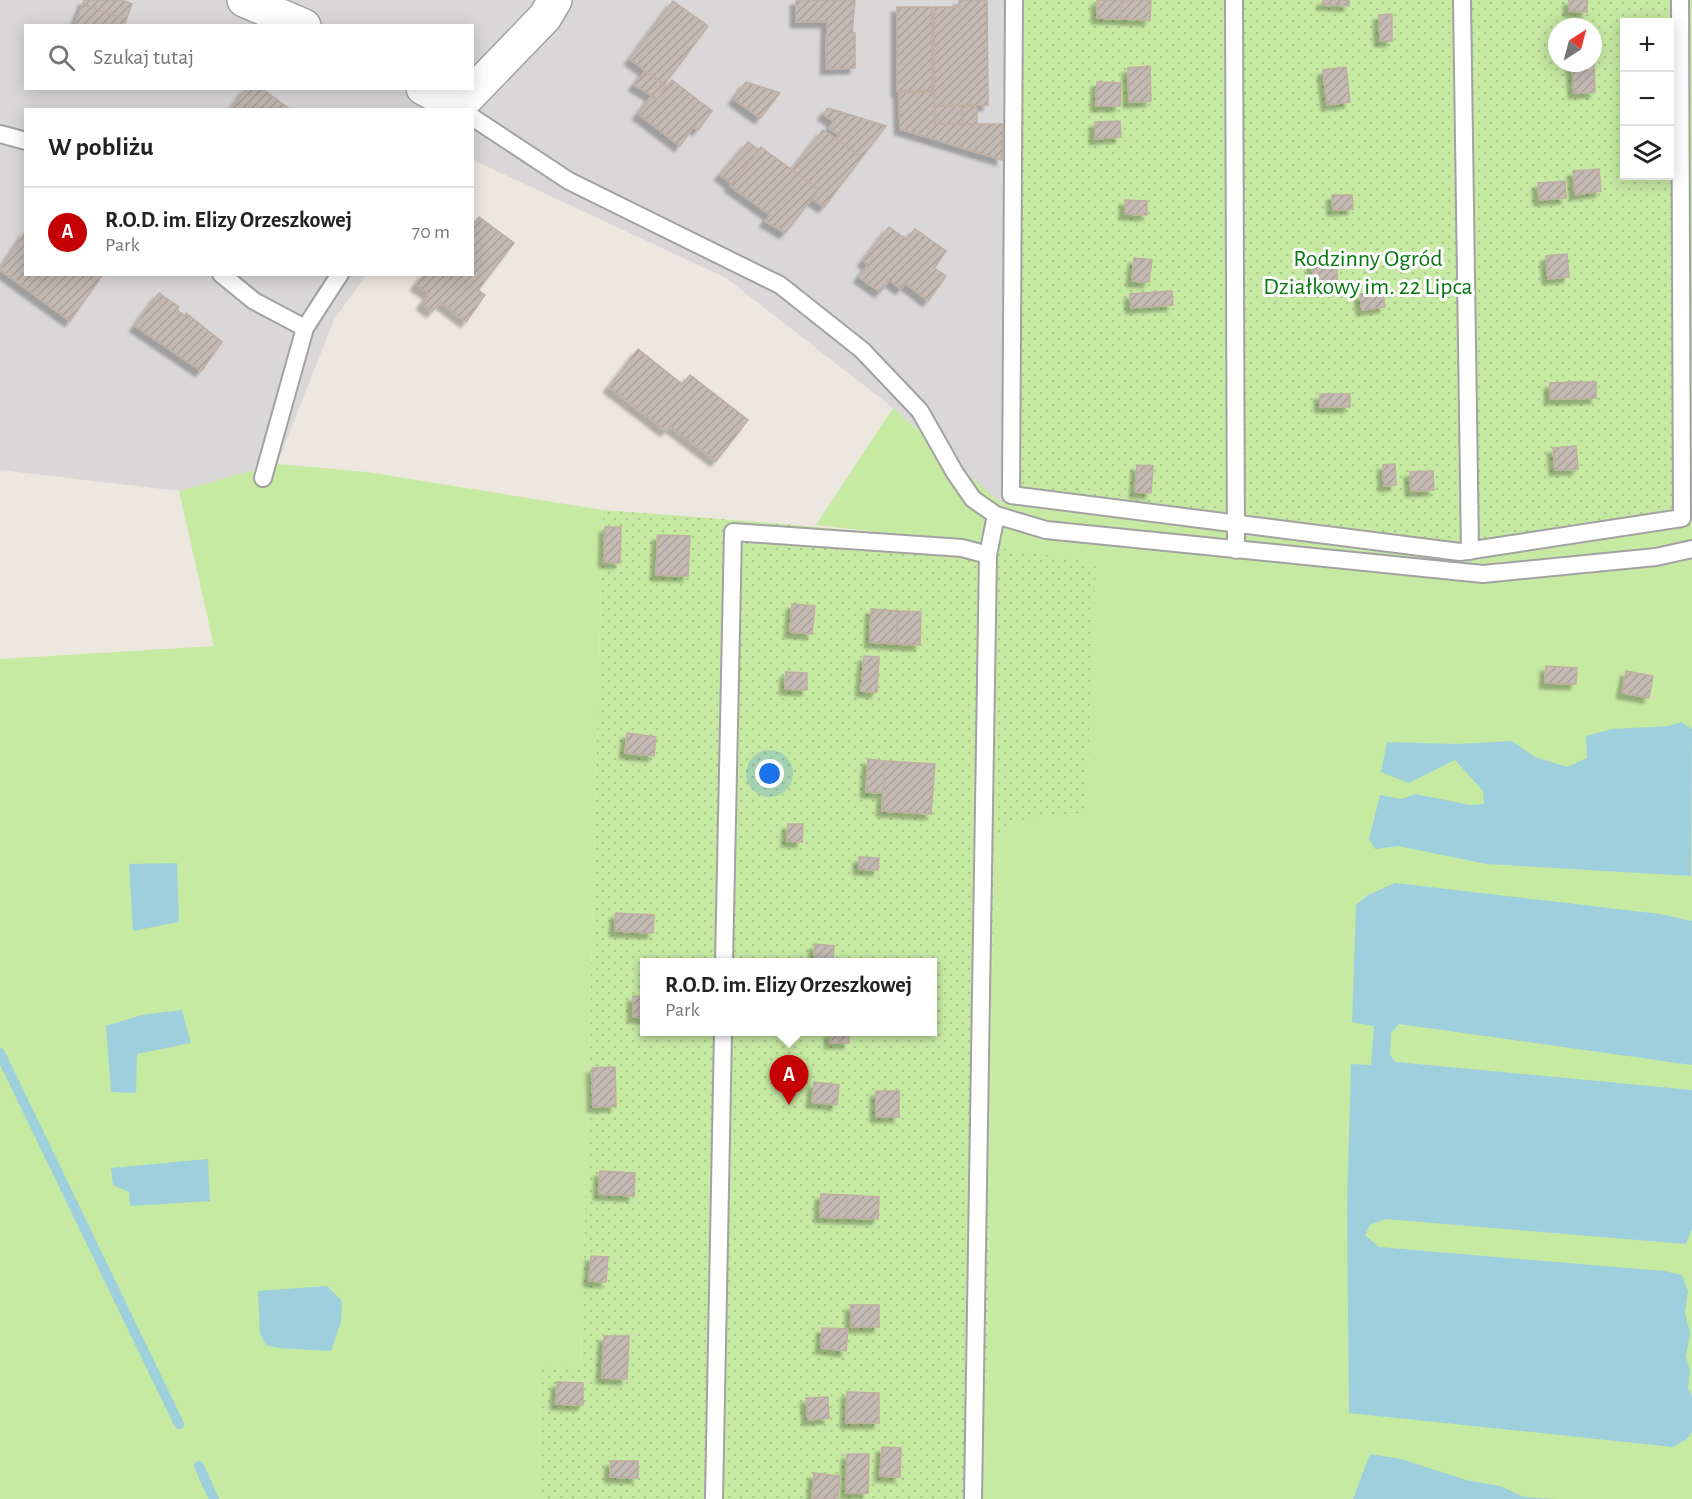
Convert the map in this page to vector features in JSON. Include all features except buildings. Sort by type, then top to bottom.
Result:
[{"type":"street","points":[[244,0],[299,24]]},
{"type":"street","points":[[465,108],[545,17],[555,0]]},
{"type":"street","points":[[426,90],[457,108]]},
{"type":"lane","points":[[1014,0],[1011,495],[1460,552],[1682,518],[1680,0]]},
{"type":"lane","points":[[1234,0],[1236,550]]},
{"type":"lane","points":[[1462,0],[1470,551]]},
{"type":"lane","points":[[474,119],[569,181],[780,285],[862,351],[920,411],[955,474],[973,499],[996,515],[1046,530],[1484,574],[1656,557],[1692,549]]},
{"type":"lane","points":[[0,134],[24,140]]},
{"type":"lane","points":[[223,276],[254,301],[305,328]]},
{"type":"lane","points":[[263,478],[305,328],[339,276]]},
{"type":"lane","points":[[974,1499],[988,555],[996,515]]},
{"type":"lane","points":[[724,958],[733,532],[962,548],[988,555]]},
{"type":"lane","points":[[714,1499],[723,1036]]},
{"type":"shaded area","points":[[0,0],[1004,0],[1002,504],[893,408],[726,278],[474,160],[474,108],[24,108],[24,276],[365,276],[334,320],[277,464],[179,491],[0,470]]},
{"type":"green space","name":"Rodzinny Ogród Działkowy im. 22 Lipca","points":[[1004,0],[1684,0],[1690,526],[1460,560],[1002,504]]},
{"type":"green space","points":[[1684,0],[1692,0],[1692,1499],[985,1499],[994,843],[1014,821],[990,545],[816,525],[893,408],[1002,504],[1460,560],[1689,526]]},
{"type":"green space","points":[[277,464],[367,472],[603,510],[581,1367],[539,1367],[540,1499],[0,1499],[0,659],[214,646],[179,491]]},
{"type":"green space","points":[[603,510],[912,537],[1096,563],[1086,812],[1015,821],[994,843],[985,1499],[540,1499],[539,1366],[581,1367]]},
{"type":"water","points":[[1681,722],[1692,729],[1691,876],[1487,864],[1398,846],[1375,849],[1369,839],[1380,795],[1402,799],[1415,794],[1471,805],[1484,804],[1483,791],[1455,760],[1409,783],[1381,772],[1387,742],[1456,744],[1512,741],[1535,757],[1567,767],[1587,758],[1586,736],[1612,729],[1669,726]]},
{"type":"water","points":[[177,863],[179,922],[133,931],[129,864]]},
{"type":"water","points":[[1395,883],[1660,914],[1692,921],[1692,1065],[1399,1024],[1391,1033],[1390,1055],[1396,1062],[1692,1090],[1692,1229],[1686,1244],[1386,1219],[1370,1225],[1365,1235],[1379,1247],[1664,1271],[1682,1275],[1688,1291],[1685,1312],[1690,1333],[1686,1357],[1690,1369],[1688,1388],[1692,1397],[1692,1432],[1687,1439],[1673,1447],[1349,1413],[1347,1207],[1351,1064],[1371,1065],[1374,1026],[1352,1022],[1356,905],[1368,895]]},
{"type":"water","points":[[182,1010],[191,1043],[137,1054],[136,1093],[111,1092],[106,1026],[141,1015]]},
{"type":"water","points":[[208,1159],[210,1201],[130,1206],[129,1192],[113,1185],[111,1168]]},
{"type":"water","points":[[327,1286],[342,1301],[341,1322],[331,1351],[278,1348],[266,1345],[260,1334],[258,1291]]},
{"type":"water","points":[[1370,1454],[1401,1459],[1466,1480],[1500,1486],[1524,1497],[1555,1499],[1353,1499]]},
{"type":"waterway","points":[[0,1053],[179,1424]]},
{"type":"waterway","points":[[199,1466],[214,1499]]},
{"type":"place","name":"R.O.D. im. Elizy Orzeszkowej","points":[[789,1105]]}]
